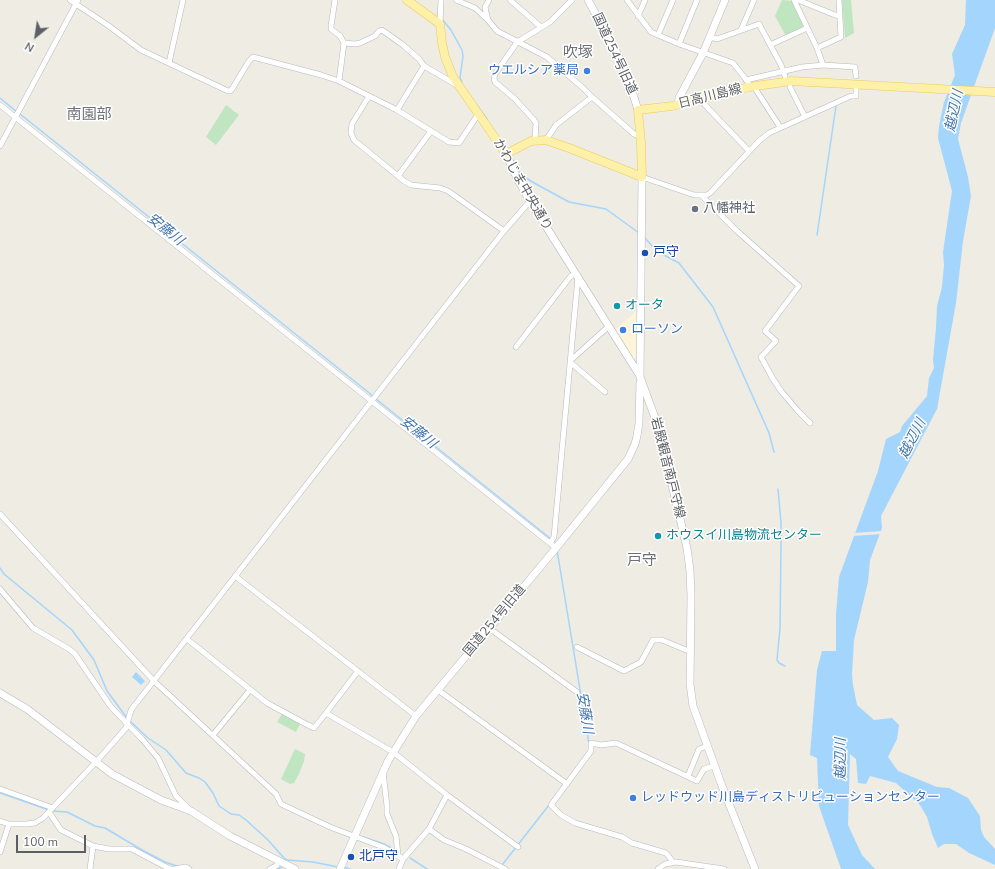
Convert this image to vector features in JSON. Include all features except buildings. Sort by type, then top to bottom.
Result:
[{"type":"main road","points":[[407,0],[440,24]]},
{"type":"main road","name":"かわじま中央通り","points":[[440,24],[442,43],[448,66],[458,84],[506,154]]},
{"type":"main road","name":"日高川島線","points":[[638,110],[678,105],[750,86],[791,81],[995,92]]},
{"type":"main road","points":[[506,154],[535,140],[546,140],[642,177],[641,136],[638,110]]},
{"type":"street","points":[[70,0],[77,2],[141,50],[230,91],[253,57],[339,81],[397,110],[449,142],[459,143],[479,113]]},
{"type":"street","points":[[169,63],[183,0]]},
{"type":"street","points":[[335,0],[331,29],[340,36],[344,43],[339,81]]},
{"type":"street","points":[[440,0],[440,24]]},
{"type":"street","points":[[456,0],[476,9],[500,33],[547,56],[634,134],[641,136]]},
{"type":"street","points":[[488,20],[485,7],[489,0]]},
{"type":"street","points":[[510,0],[541,27]]},
{"type":"street","points":[[535,140],[536,123],[515,99],[495,82],[495,74],[518,41],[550,22],[572,0]]},
{"type":"street","name":"国道254号旧道","points":[[588,0],[618,55],[627,75],[638,110]]},
{"type":"street","points":[[627,0],[651,32],[679,44],[733,63],[780,127]]},
{"type":"street","points":[[638,16],[645,0]]},
{"type":"street","points":[[658,35],[673,0]]},
{"type":"street","points":[[679,44],[697,0]]},
{"type":"street","points":[[678,105],[679,98],[703,53],[725,0]]},
{"type":"street","points":[[742,30],[754,0]]},
{"type":"street","points":[[794,0],[817,48],[823,65]]},
{"type":"street","points":[[798,0],[840,16]]},
{"type":"street","points":[[817,48],[841,37],[839,0]]},
{"type":"street","points":[[0,146],[77,2]]},
{"type":"street","points":[[476,9],[485,7]]},
{"type":"street","points":[[710,37],[717,39],[759,24],[781,65],[785,76]]},
{"type":"street","points":[[770,45],[807,28]]},
{"type":"street","points":[[344,43],[360,43],[375,36],[378,31],[382,30],[403,45],[419,59],[424,66],[455,84],[458,84]]},
{"type":"street","points":[[750,86],[782,71],[823,65],[855,68],[856,76]]},
{"type":"street","points":[[397,110],[424,66]]},
{"type":"street","points":[[790,87],[805,117]]},
{"type":"street","points":[[642,177],[694,195],[702,196],[710,193],[769,133],[851,96],[856,96],[856,89]]},
{"type":"street","points":[[369,96],[352,124],[351,133],[354,140],[398,176],[412,185],[440,188],[448,191],[504,231]]},
{"type":"street","points":[[546,140],[556,125],[592,97]]},
{"type":"street","points":[[702,99],[705,105],[749,152]]},
{"type":"street","points":[[0,105],[556,548]]},
{"type":"street","points":[[398,176],[431,131]]},
{"type":"street","name":"かわじま中央通り","points":[[506,154],[517,178],[530,200],[640,377]]},
{"type":"street","name":"岩殿観音南戸守線","points":[[642,177],[640,377],[658,426],[690,571],[692,612],[690,684],[693,706],[714,766],[755,869]]},
{"type":"street","points":[[702,196],[737,231],[799,286],[765,331],[776,341],[761,357],[781,391],[810,423]]},
{"type":"street","points":[[0,821],[19,825],[35,823],[43,818],[126,728],[131,710],[504,231],[530,200]]},
{"type":"street","points":[[516,347],[570,277],[577,275],[571,361],[554,536],[550,544]]},
{"type":"street","points":[[571,361],[609,326]]},
{"type":"street","points":[[571,361],[605,392]]},
{"type":"street","name":"国道254号旧道","points":[[341,866],[383,771],[393,752],[416,716],[621,470],[635,444],[639,423],[640,377]]},
{"type":"street","points":[[0,514],[154,681],[276,794],[281,804],[354,837],[383,847],[398,855],[403,860]]},
{"type":"street","points":[[236,576],[416,716]]},
{"type":"street","points":[[0,589],[33,628],[75,654],[86,668],[111,707],[158,758],[176,796],[191,811]]},
{"type":"street","points":[[489,628],[577,692]]},
{"type":"street","points":[[187,639],[267,703],[314,728],[358,672]]},
{"type":"street","points":[[577,647],[624,671],[641,662],[653,640],[662,640],[691,652]]},
{"type":"street","points":[[214,736],[250,690]]},
{"type":"street","points":[[438,690],[567,784]]},
{"type":"street","points":[[0,693],[32,713],[112,774],[149,794],[191,811],[223,832],[295,869]]},
{"type":"street","points":[[326,713],[393,752],[447,795],[518,847]]},
{"type":"street","points":[[673,862],[666,853],[632,843],[622,837],[575,823],[561,815],[551,805],[591,751],[591,743],[601,745],[616,743],[697,781],[704,769],[714,766]]},
{"type":"street","points":[[688,776],[699,749],[707,746]]},
{"type":"street","points":[[383,771],[387,814],[396,836],[398,855]]},
{"type":"street","points":[[0,789],[51,810],[60,830],[93,846],[110,849],[132,849],[171,869]]},
{"type":"street","points":[[399,869],[403,860],[429,830],[447,795]]},
{"type":"street","points":[[0,852],[9,824]]},
{"type":"street","points":[[429,830],[444,840],[505,869]]},
{"type":"street","points":[[90,869],[93,846]]},
{"type":"street","points":[[270,869],[276,866],[279,862]]},
{"type":"street","points":[[658,869],[665,864],[673,862],[724,869]]},
{"type":"street","points":[[175,869],[186,867],[188,869]]},
{"type":"shaded area","points":[[636,311],[636,359],[633,359],[615,330]]},
{"type":"green space","points":[[782,0],[792,1],[803,25],[802,28],[786,36],[775,16]]},
{"type":"green space","points":[[842,0],[851,0],[854,33],[845,38]]},
{"type":"green space","points":[[226,105],[239,115],[216,145],[206,137]]},
{"type":"green space","points":[[282,714],[300,724],[296,732],[277,722]]},
{"type":"green space","points":[[295,749],[305,754],[304,761],[294,783],[290,784],[281,779]]},
{"type":"water","name":"越辺川","points":[[966,0],[995,0],[995,28],[961,123],[958,139],[968,177],[971,196],[963,241],[956,303],[937,409],[881,516],[882,528],[870,560],[868,582],[854,640],[852,674],[857,705],[874,720],[892,718],[899,725],[897,739],[888,757],[898,771],[937,787],[949,788],[968,798],[980,816],[981,830],[984,837],[995,849],[995,865],[969,853],[956,844],[944,844],[938,848],[927,817],[920,805],[896,783],[870,776],[866,784],[858,783],[856,759],[850,754],[848,825],[862,855],[875,869],[841,869],[819,806],[817,758],[810,755],[817,670],[822,651],[836,651],[836,615],[839,577],[878,471],[886,439],[900,432],[902,426],[927,396],[929,378],[934,368],[933,360],[937,306],[942,287],[944,265],[943,252],[952,191],[938,138],[939,126],[944,102],[955,75],[952,54],[965,25]]},
{"type":"water","points":[[136,672],[145,681],[141,685],[132,677]]},
{"type":"pier","points":[[883,531],[882,534],[852,536],[853,533]]},
{"type":"waterway","points":[[442,19],[451,30],[462,50],[463,56],[460,78],[462,82]]},
{"type":"waterway","name":"安藤川","points":[[0,98],[17,112]]},
{"type":"waterway","points":[[476,104],[487,119]]},
{"type":"waterway","points":[[817,235],[836,106]]},
{"type":"waterway","name":"安藤川","points":[[20,114],[373,396]]},
{"type":"waterway","points":[[510,155],[521,175],[569,202],[606,209],[639,233]]},
{"type":"waterway","points":[[645,238],[662,254],[679,263],[713,307],[769,433],[774,452]]},
{"type":"waterway","name":"安藤川","points":[[376,399],[551,539]]},
{"type":"waterway","points":[[778,489],[781,523],[781,546],[780,628],[777,660],[785,666]]},
{"type":"waterway","name":"安藤川","points":[[557,550],[589,744]]},
{"type":"waterway","points":[[0,568],[4,574],[72,630],[94,660],[107,691],[127,718]]},
{"type":"waterway","points":[[130,721],[148,738],[166,750],[186,773],[205,782],[213,793],[219,806],[231,814],[239,815],[246,820],[268,840],[284,858],[287,860],[313,862],[338,867]]},
{"type":"waterway","points":[[0,793],[49,810]]},
{"type":"waterway","name":"安藤川","points":[[499,869],[549,805]]},
{"type":"waterway","points":[[52,811],[67,812],[95,826],[105,828],[142,850],[165,862],[177,866]]},
{"type":"waterway","points":[[363,837],[384,844],[395,850]]},
{"type":"waterway","points":[[410,858],[427,869]]},
{"type":"waterway","points":[[278,869],[282,867]]},
{"type":"waterway","points":[[343,867],[350,869]]},
{"type":"place","name":"ウエルシア薬局","points":[[587,71]]},
{"type":"place","name":"八幡神社","points":[[695,209]]},
{"type":"place","name":"戸守","points":[[645,253]]},
{"type":"place","name":"オータ","points":[[617,306]]},
{"type":"place","name":"ローソン","points":[[623,330]]},
{"type":"place","name":"ホウスイ川島物流センター","points":[[658,536]]},
{"type":"place","name":"レッドウッド川島ディストリビューションセンター","points":[[633,798]]},
{"type":"place","name":"北戸守","points":[[351,857]]},
{"type":"district","name":"吹塚","points":[[578,53]]},
{"type":"district","name":"南園部","points":[[89,115]]},
{"type":"district","name":"戸守","points":[[642,561]]}]
